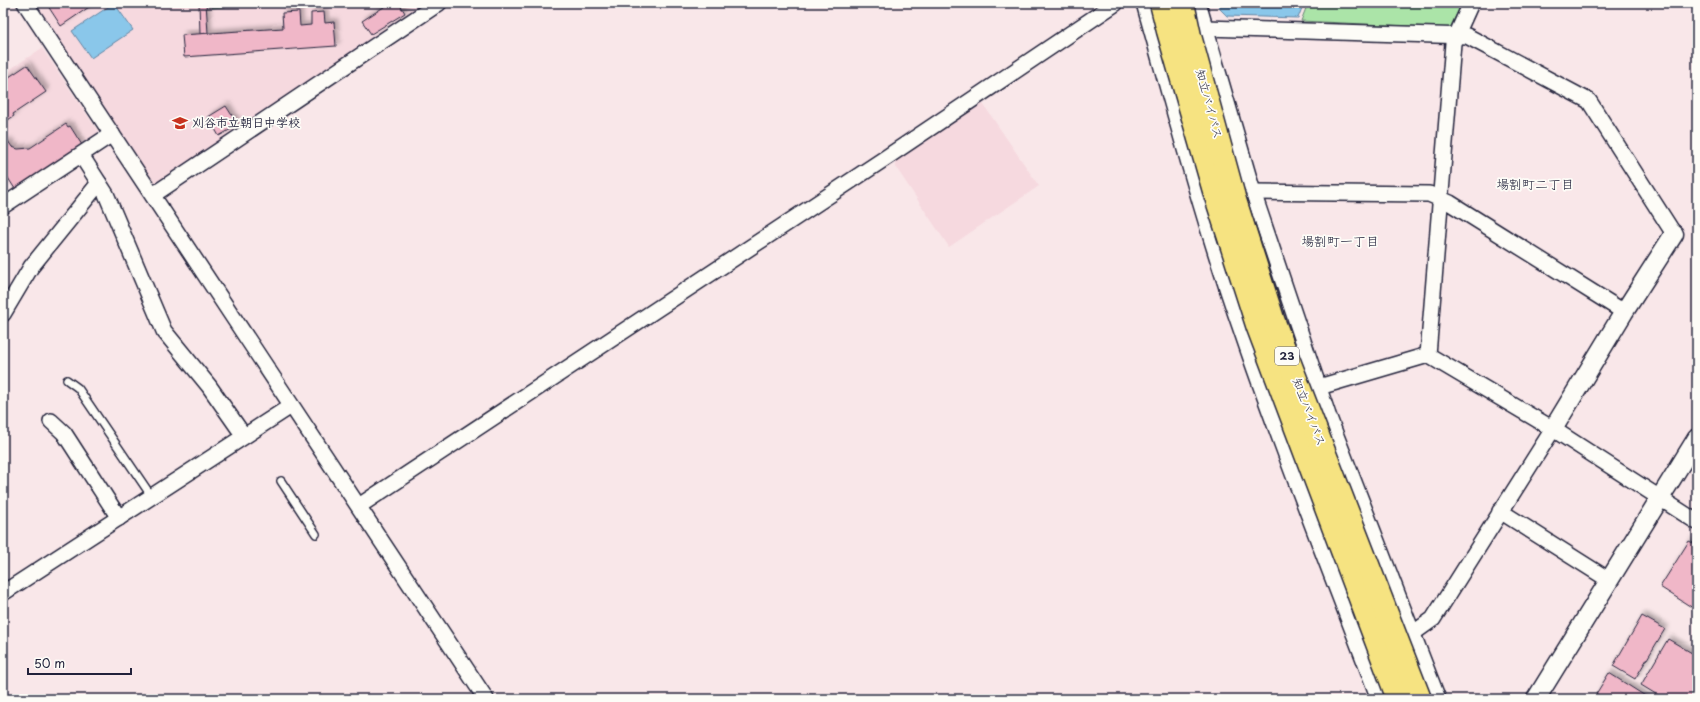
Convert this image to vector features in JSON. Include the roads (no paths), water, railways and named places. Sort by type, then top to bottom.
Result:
[{"type":"highway","name":"知立バイパス","points":[[1161,3],[1214,191],[1257,325],[1398,699]]},
{"type":"highway","name":"知立バイパス","points":[[1183,3],[1190,36],[1234,197],[1274,322],[1420,699]]},
{"type":"street","points":[[25,3],[486,699]]},
{"type":"street","points":[[153,195],[439,3]]},
{"type":"street","points":[[359,506],[891,155],[1116,3]]},
{"type":"street","points":[[1144,3],[1204,218],[1241,332],[1379,699]]},
{"type":"street","points":[[1198,3],[1253,192],[1328,415],[1438,699]]},
{"type":"street","points":[[1428,355],[1453,43],[1471,3]]},
{"type":"street","points":[[1206,28],[1468,36],[1589,101],[1674,234],[1433,619],[1412,634],[1363,657]]},
{"type":"street","points":[[3,206],[112,134]]},
{"type":"street","points":[[81,155],[106,194],[164,331],[209,386],[244,436]]},
{"type":"street","points":[[3,314],[31,267],[99,183]]},
{"type":"street","points":[[1253,192],[1429,194],[1441,198],[1624,312]]},
{"type":"street","points":[[1319,387],[1428,355],[1553,429],[1697,522]]},
{"type":"street","points":[[3,594],[291,406]]},
{"type":"street","points":[[1279,436],[1328,415]]},
{"type":"street","points":[[51,421],[64,433],[119,518]]},
{"type":"street","points":[[1536,699],[1697,438]]},
{"type":"street","points":[[1500,511],[1609,580]]},
{"type":"lane","points":[[67,380],[78,388],[152,497]]},
{"type":"lane","points":[[282,481],[316,534]]},
{"type":"water","points":[[114,3],[133,30],[91,58],[72,31]]},
{"type":"water","points":[[1219,3],[1304,3],[1298,18],[1227,16],[1220,9]]},
{"type":"place","name":"刈谷市立朝日中学校","points":[[180,123]]},
{"type":"district","name":"場割町二丁目","points":[[1535,184]]},
{"type":"district","name":"場割町一丁目","points":[[1340,241]]}]
